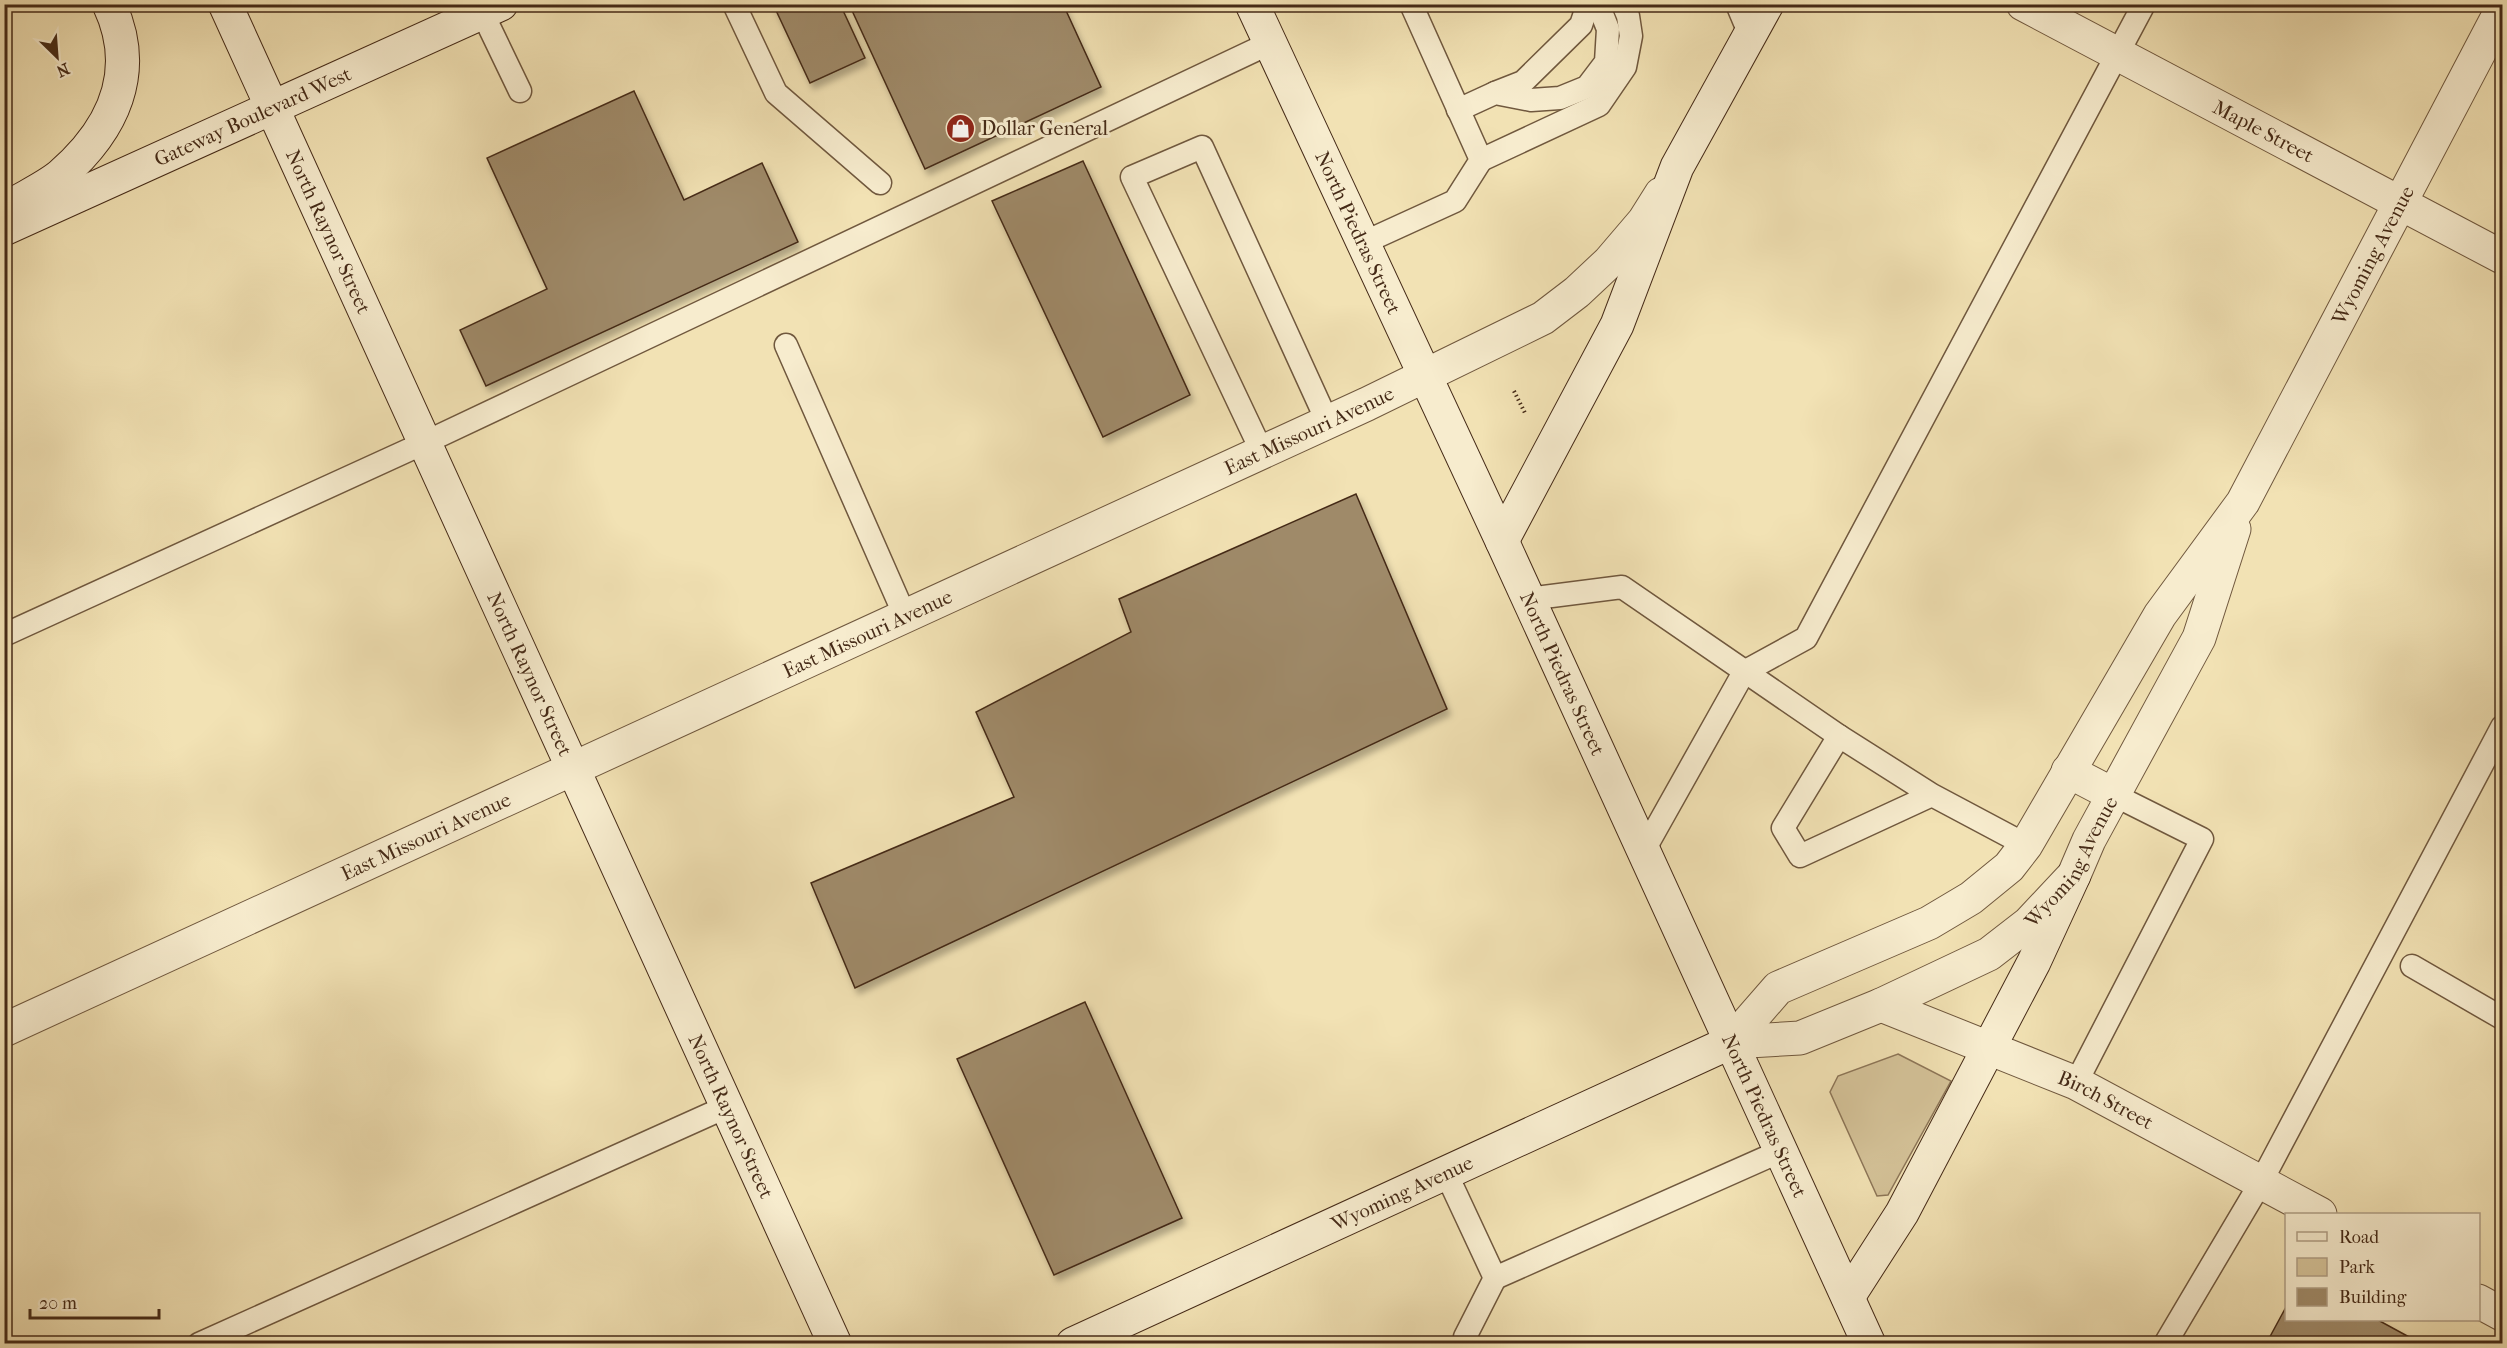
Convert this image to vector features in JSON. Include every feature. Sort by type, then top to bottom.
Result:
[{"type":"main road","points":[[4,210],[58,177],[93,142],[112,112],[120,91],[124,57],[118,24],[110,4]]},
{"type":"main road","name":"North Raynor Street","points":[[225,4],[274,107],[572,770],[835,1344]]},
{"type":"main road","name":"North Piedras Street","points":[[1252,4],[1502,541],[1869,1344]]},
{"type":"main road","name":"East Missouri Avenue","points":[[4,1030],[1327,422],[1543,318],[1578,292],[1609,262],[1644,221],[1677,167],[1767,4]]},
{"type":"main road","name":"Maple Street","points":[[2023,4],[2502,257]]},
{"type":"main road","name":"Gateway Boulevard West","points":[[4,229],[492,8]]},
{"type":"main road","name":"Wyoming Avenue","points":[[1731,1042],[1778,988],[1929,923],[1971,898],[2009,867],[2026,845],[2160,615],[2243,502],[2502,9]]},
{"type":"main road","name":"East Missouri Avenue","points":[[1502,541],[1617,325],[1677,167]]},
{"type":"main road","name":"Wyoming Avenue","points":[[1073,1344],[1731,1042],[1800,1038],[1881,1005],[1989,954],[2029,924],[2074,875],[2089,840],[2199,638],[2243,502]]},
{"type":"main road","points":[[2068,771],[2114,795]]},
{"type":"main road","points":[[1848,1297],[1902,1213],[2034,962],[2074,875]]},
{"type":"main road","name":"Birch Street","points":[[1881,1005],[2076,1083],[2316,1213]]},
{"type":"main road","points":[[2480,1302],[2502,1314]]},
{"type":"lane","points":[[734,4],[776,93],[880,183]]},
{"type":"lane","points":[[1411,4],[1481,160]]},
{"type":"lane","points":[[1458,110],[1523,82],[1581,25],[1588,4]]},
{"type":"lane","points":[[1495,93],[1531,100],[1551,99],[1560,98],[1587,87],[1605,62],[1608,29],[1598,4]]},
{"type":"lane","points":[[1363,243],[1455,201],[1481,160],[1599,105],[1624,67],[1631,36],[1628,16],[1623,4]]},
{"type":"lane","points":[[1737,4],[1750,35]]},
{"type":"lane","points":[[1643,852],[1744,672],[1806,638],[2144,4]]},
{"type":"lane","points":[[492,8],[520,91]]},
{"type":"lane","points":[[4,635],[424,443],[1270,43]]},
{"type":"lane","points":[[1262,452],[1132,177],[1202,147],[1327,422]]},
{"type":"lane","points":[[786,345],[905,616]]},
{"type":"lane","points":[[1528,599],[1622,586],[1839,736],[1932,795],[2026,845]]},
{"type":"lane","points":[[2165,1344],[2261,1182],[2502,728]]},
{"type":"lane","points":[[1839,736],[1783,828],[1800,856],[1932,795]]},
{"type":"lane","points":[[2076,1083],[2202,839],[2114,795]]},
{"type":"lane","points":[[2412,966],[2502,1018]]},
{"type":"lane","points":[[199,1344],[726,1107]]},
{"type":"lane","points":[[1468,1344],[1465,1337],[1495,1278],[1781,1151]]},
{"type":"lane","points":[[1446,1173],[1495,1278]]},
{"type":"green space","points":[[1898,1054],[1951,1081],[1888,1195],[1877,1196],[1830,1092],[1838,1076]]},
{"type":"building","points":[[773,4],[840,4],[865,58],[810,83]]},
{"type":"building","name":"Dollar General","points":[[849,4],[1063,4],[1101,87],[925,169]]},
{"type":"building","points":[[634,91],[684,200],[762,163],[798,242],[486,386],[460,330],[547,289],[487,158]]},
{"type":"building","points":[[1083,161],[1190,395],[1103,437],[992,201]]},
{"type":"building","points":[[1356,494],[1447,709],[855,988],[811,883],[1014,797],[976,712],[1131,632],[1119,599]]},
{"type":"building","points":[[1085,1002],[1182,1218],[1054,1275],[957,1059]]},
{"type":"building","points":[[2285,1309],[2285,1321],[2380,1321],[2422,1344],[2266,1344]]},
{"type":"place","name":"Dollar General","points":[[960,128]]}]
